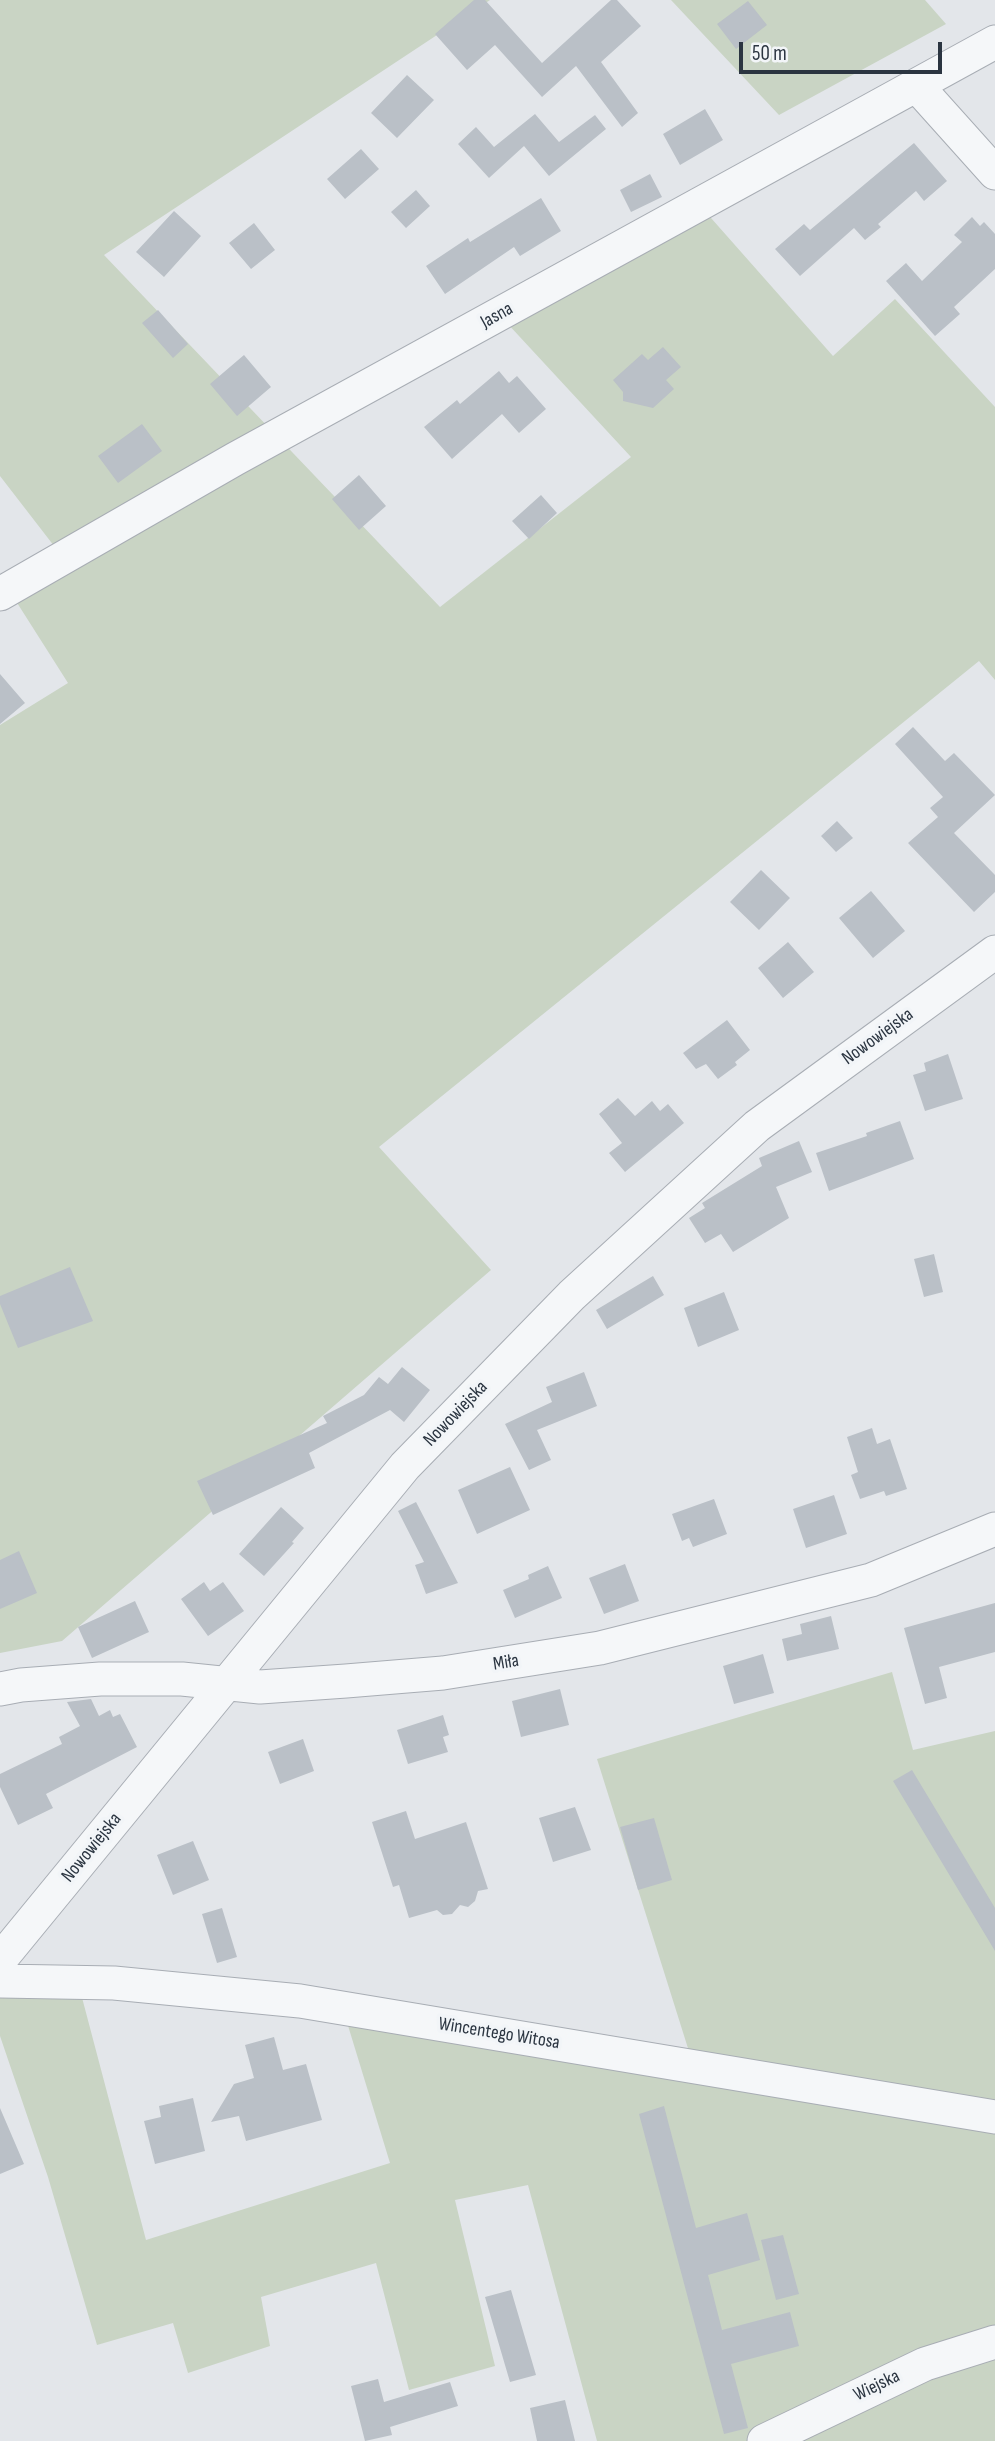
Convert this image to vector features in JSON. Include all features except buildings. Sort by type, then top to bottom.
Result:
[{"type":"street","name":"Jasna","points":[[0,594],[236,458],[995,41]]},
{"type":"street","points":[[917,86],[995,173]]},
{"type":"street","name":"Nowowiejska","points":[[0,1960],[405,1466],[572,1295],[757,1126],[995,952]]},
{"type":"street","name":"Miła","points":[[0,1689],[100,1679],[182,1679],[260,1687],[443,1673],[600,1648],[871,1580],[995,1529]]},
{"type":"street","name":"Wincentego Witosa","points":[[0,1981],[114,1983],[300,2001],[995,2117]]},
{"type":"street","name":"Wiejska","points":[[764,2441],[925,2364],[995,2342]]},
{"type":"green space","points":[[0,0],[490,0],[104,255],[440,607],[631,457],[494,309],[696,201],[833,356],[895,299],[995,407],[995,680],[979,661],[379,1147],[491,1270],[62,1641],[0,1653],[0,725],[68,683],[7,587],[61,555],[0,476]]},
{"type":"green space","points":[[671,0],[925,0],[946,24],[779,115]]},
{"type":"green space","points":[[892,1672],[913,1750],[995,1731],[995,2441],[597,2441],[528,2185],[455,2200],[495,2366],[409,2390],[376,2263],[261,2297],[270,2346],[188,2373],[173,2323],[97,2345],[48,2177],[0,2036],[0,1989],[80,1990],[146,2240],[390,2163],[342,2006],[692,2061],[597,1759]]}]
